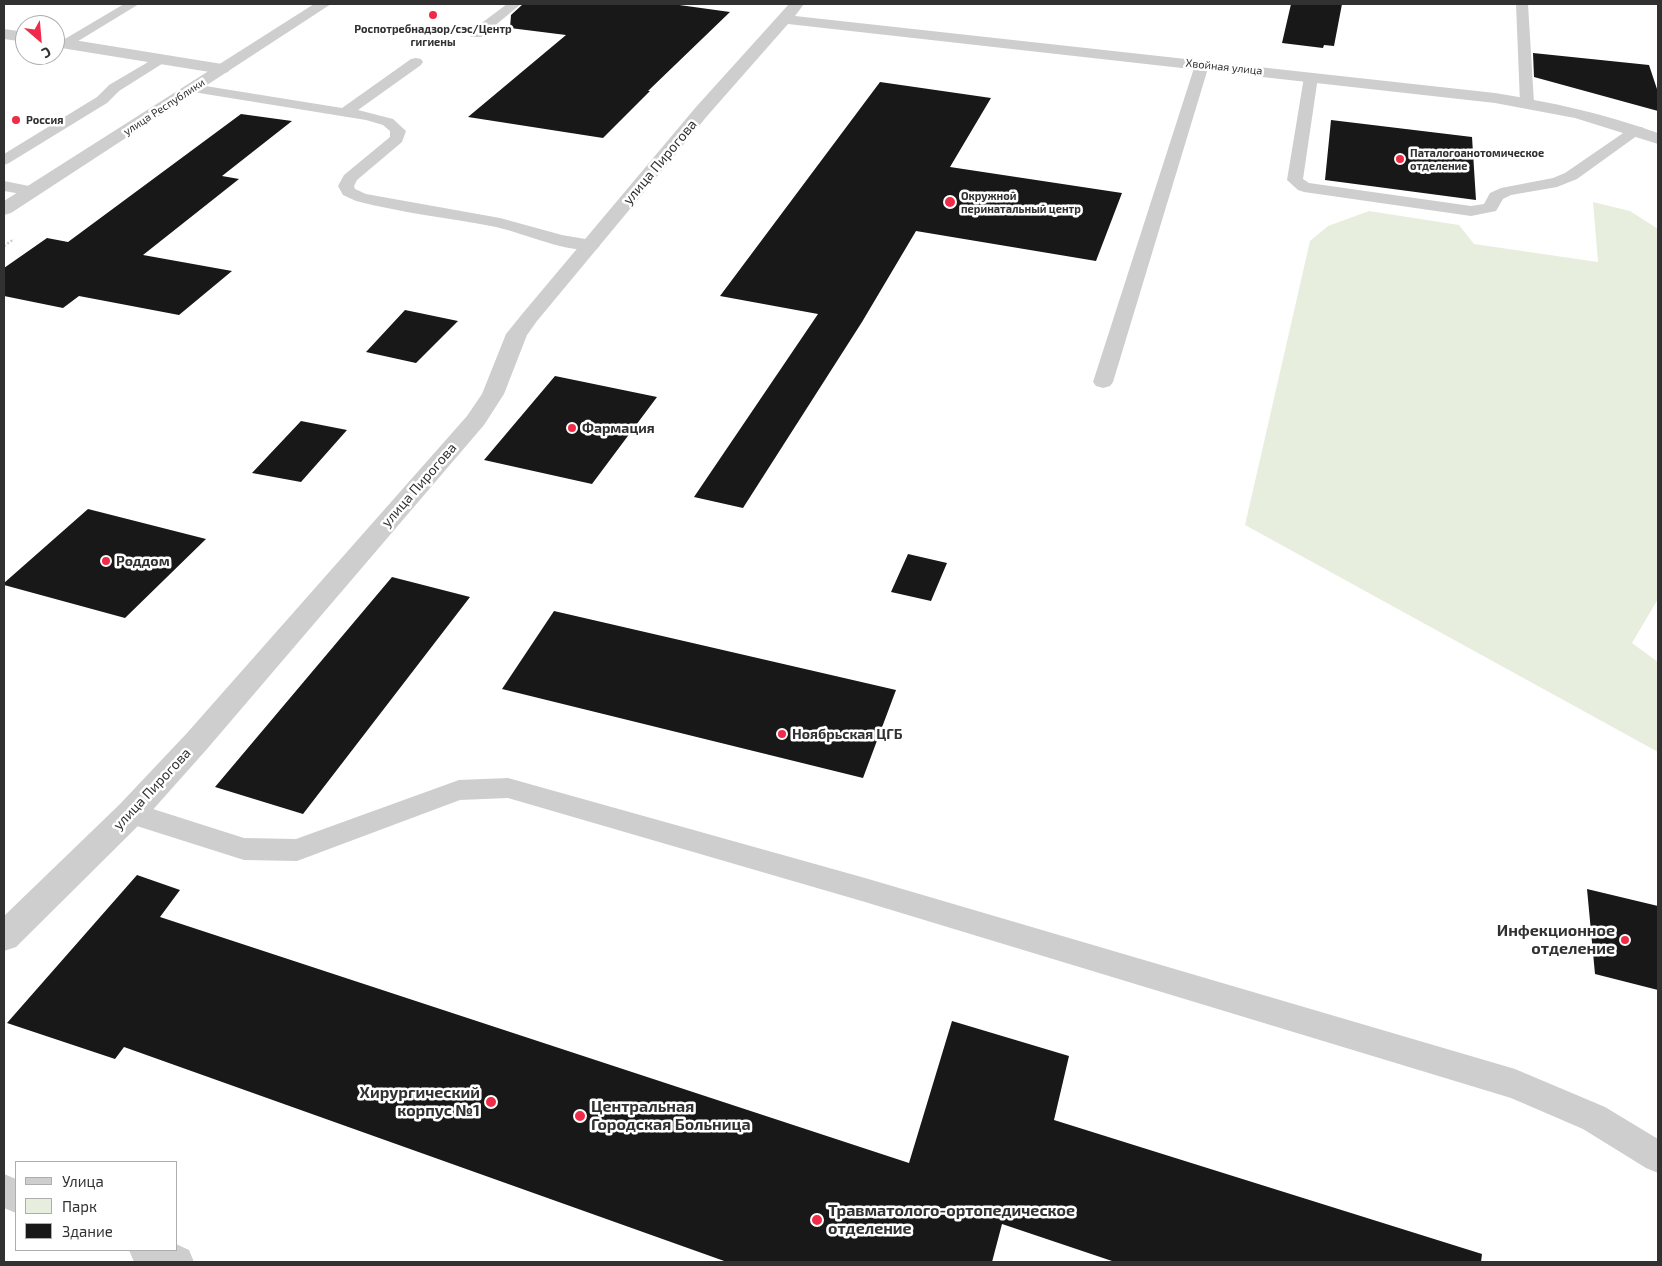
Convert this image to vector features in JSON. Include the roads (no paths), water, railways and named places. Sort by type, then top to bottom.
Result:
[{"type":"street","name":"улица Республики","points":[[4,209],[324,4]]},
{"type":"street","name":"Хвойная улица","points":[[791,11],[1202,65],[1527,104],[1572,111],[1638,130],[1658,139]]},
{"type":"street","name":"улица Пирогова","points":[[4,937],[131,813],[197,741],[476,420],[493,394],[517,334],[702,112],[791,11]]},
{"type":"street","points":[[65,43],[222,69]]},
{"type":"street","points":[[1638,130],[1658,121]]},
{"type":"lane","points":[[65,39],[133,4]]},
{"type":"lane","points":[[476,34],[515,4]]},
{"type":"lane","points":[[1522,4],[1527,104]]},
{"type":"lane","points":[[4,160],[102,100],[114,88],[160,59]]},
{"type":"lane","points":[[345,113],[416,62]]},
{"type":"lane","points":[[1103,382],[1202,65]]},
{"type":"lane","points":[[1310,77],[1295,180],[1304,187],[1471,211],[1490,208],[1496,196],[1507,191],[1558,182],[1571,176],[1638,130]]},
{"type":"lane","points":[[193,88],[385,120],[395,125],[398,131],[397,139],[350,178],[346,186],[349,192],[362,198],[500,223],[560,240],[591,245]]},
{"type":"lane","points":[[4,186],[33,191]]},
{"type":"lane","points":[[131,813],[244,849],[297,850],[459,790],[508,788],[865,890],[1515,1084],[1594,1118],[1658,1157]]},
{"type":"lane","points":[[148,1251],[176,1262]]},
{"type":"place","name":"Роспотребнадзор/сэс/Центр гигиены","points":[[433,15]]},
{"type":"place","name":"Россия","points":[[16,120]]},
{"type":"place","name":"Паталогоанотомическое отделение","points":[[1400,159]]},
{"type":"place","name":"Окружной перинатальный центр","points":[[950,202]]},
{"type":"place","name":"Фармация","points":[[572,428]]},
{"type":"place","name":"Роддом","points":[[106,561]]},
{"type":"place","name":"Ноябрьская ЦГБ","points":[[782,734]]},
{"type":"place","name":"Инфекционное отделение","points":[[1625,940]]},
{"type":"place","name":"Хирургический корпус №1","points":[[491,1102]]},
{"type":"place","name":"Центральная Городская Больница","points":[[580,1116]]},
{"type":"place","name":"Травматолого-ортопедическое отделение","points":[[817,1220]]}]
